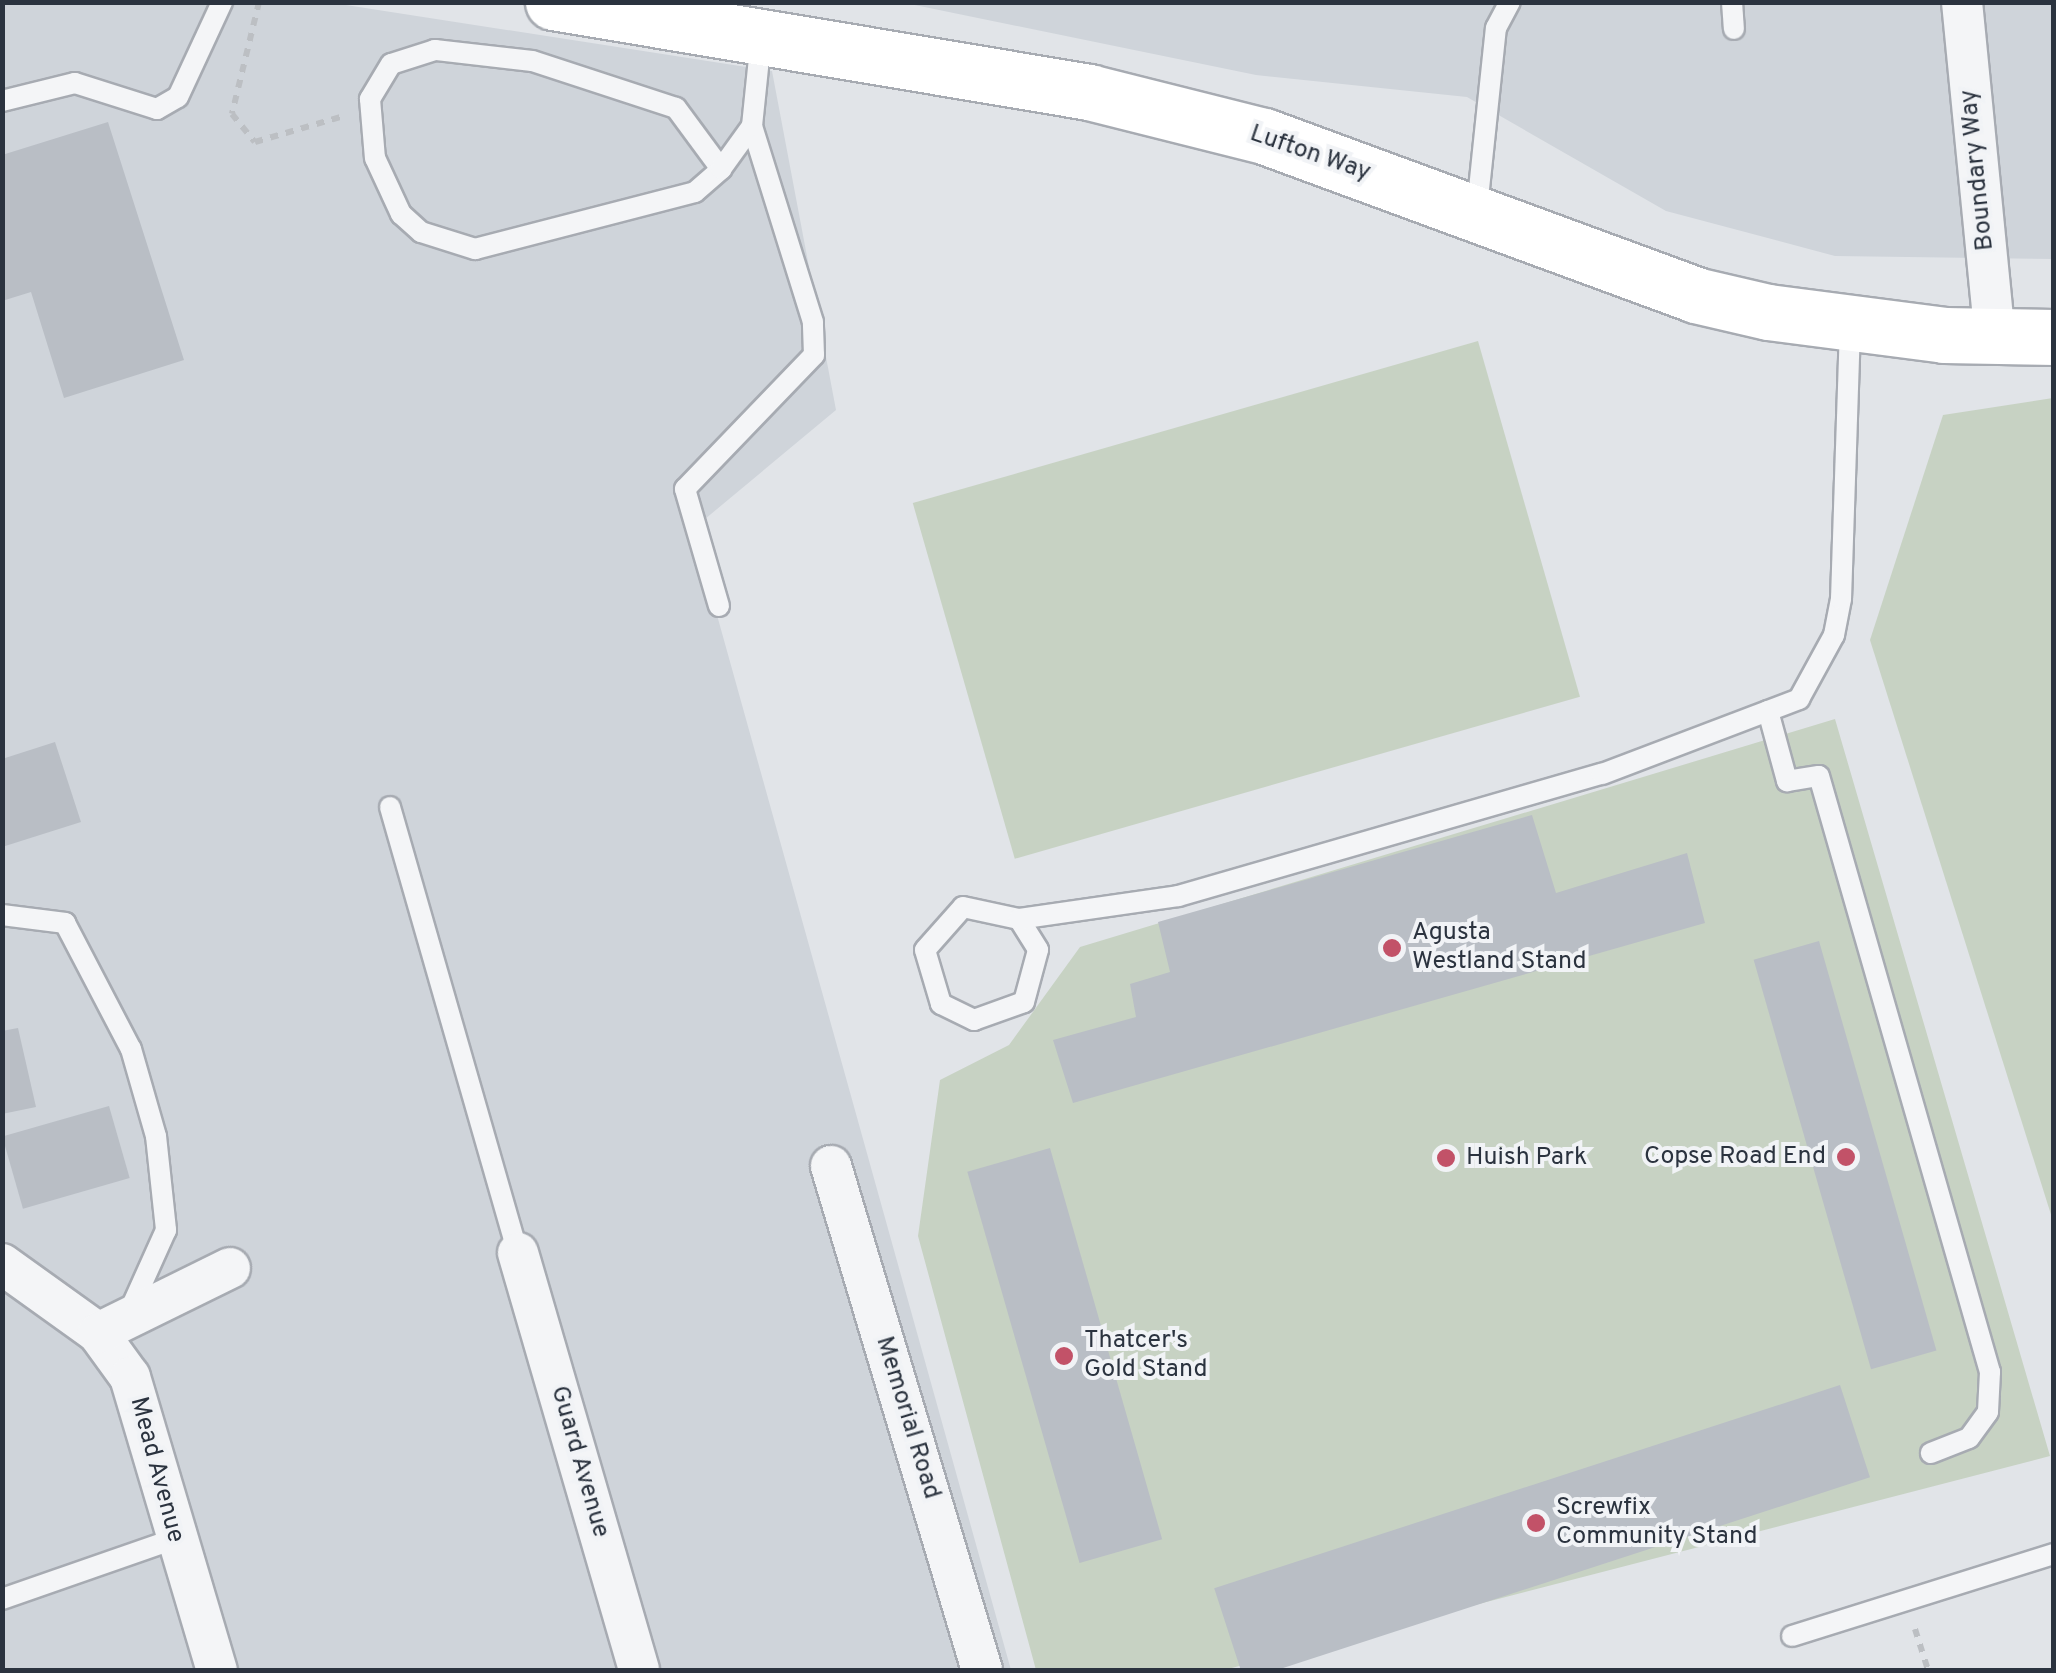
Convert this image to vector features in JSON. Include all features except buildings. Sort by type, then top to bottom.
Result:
[{"type":"street","name":"Lufton Way","points":[[553,2],[1090,92],[1264,136],[1477,208],[1695,295],[1850,327],[1995,338],[2054,337]]},
{"type":"street","name":"Boundary Way","points":[[1962,2],[1995,338]]},
{"type":"street","name":"Memorial Road","points":[[831,1166],[982,1670]]},
{"type":"street","name":"Guard Avenue","points":[[518,1253],[639,1670]]},
{"type":"street","name":"Mead Avenue","points":[[2,1264],[114,1321],[174,1538],[217,1670]]},
{"type":"street","points":[[114,1321],[230,1268]]},
{"type":"lane","points":[[2,100],[75,82],[156,109],[178,97],[222,2]]},
{"type":"lane","points":[[1477,208],[1496,28],[1510,2]]},
{"type":"lane","points":[[1732,2],[1734,30]]},
{"type":"lane","points":[[720,606],[685,489],[814,355],[813,322],[752,126],[762,38]]},
{"type":"lane","points":[[721,168],[676,108],[467,48],[391,64],[371,108],[375,158],[401,214],[448,244],[476,249],[695,192],[721,168],[752,126]]},
{"type":"lane","points":[[1019,919],[1038,950],[1024,1002],[974,1020],[942,1004],[924,970],[946,917],[983,905],[1019,919],[1178,896],[1602,774],[1799,699],[1834,635],[1850,327]]},
{"type":"lane","points":[[1768,711],[1787,781],[1820,776],[1990,1372],[1988,1412],[1969,1438],[1931,1453]]},
{"type":"lane","points":[[390,808],[518,1253]]},
{"type":"lane","points":[[2,915],[65,923],[131,1048],[156,1136],[166,1230],[114,1321]]},
{"type":"lane","points":[[2,1599],[174,1538]]},
{"type":"lane","points":[[1792,1636],[2054,1554]]},
{"type":"path","points":[[259,2],[232,114],[255,142],[371,108]]},
{"type":"path","points":[[1906,1599],[1928,1670]]},
{"type":"shaded area","points":[[3,3],[333,3],[772,71],[836,410],[693,529],[1011,1670],[3,1670]]},
{"type":"shaded area","points":[[905,3],[2053,3],[2053,259],[1835,256],[1666,211],[1467,97],[1256,75]]},
{"type":"green space","points":[[1478,341],[1580,697],[1015,859],[913,503]]},
{"type":"green space","points":[[2054,398],[2053,1221],[1870,640],[1943,415]]},
{"type":"green space","name":"Huish Park","points":[[1835,719],[2050,1456],[1224,1670],[1036,1670],[918,1236],[940,1080],[1009,1045],[1080,947]]},
{"type":"place","name":"Agusta Westland Stand","points":[[1392,948]]},
{"type":"place","name":"Copse Road End","points":[[1846,1157]]},
{"type":"place","name":"Huish Park","points":[[1446,1158]]},
{"type":"place","name":"Thatcer's Gold Stand","points":[[1064,1356]]},
{"type":"place","name":"Screwfix Community Stand","points":[[1536,1523]]}]
